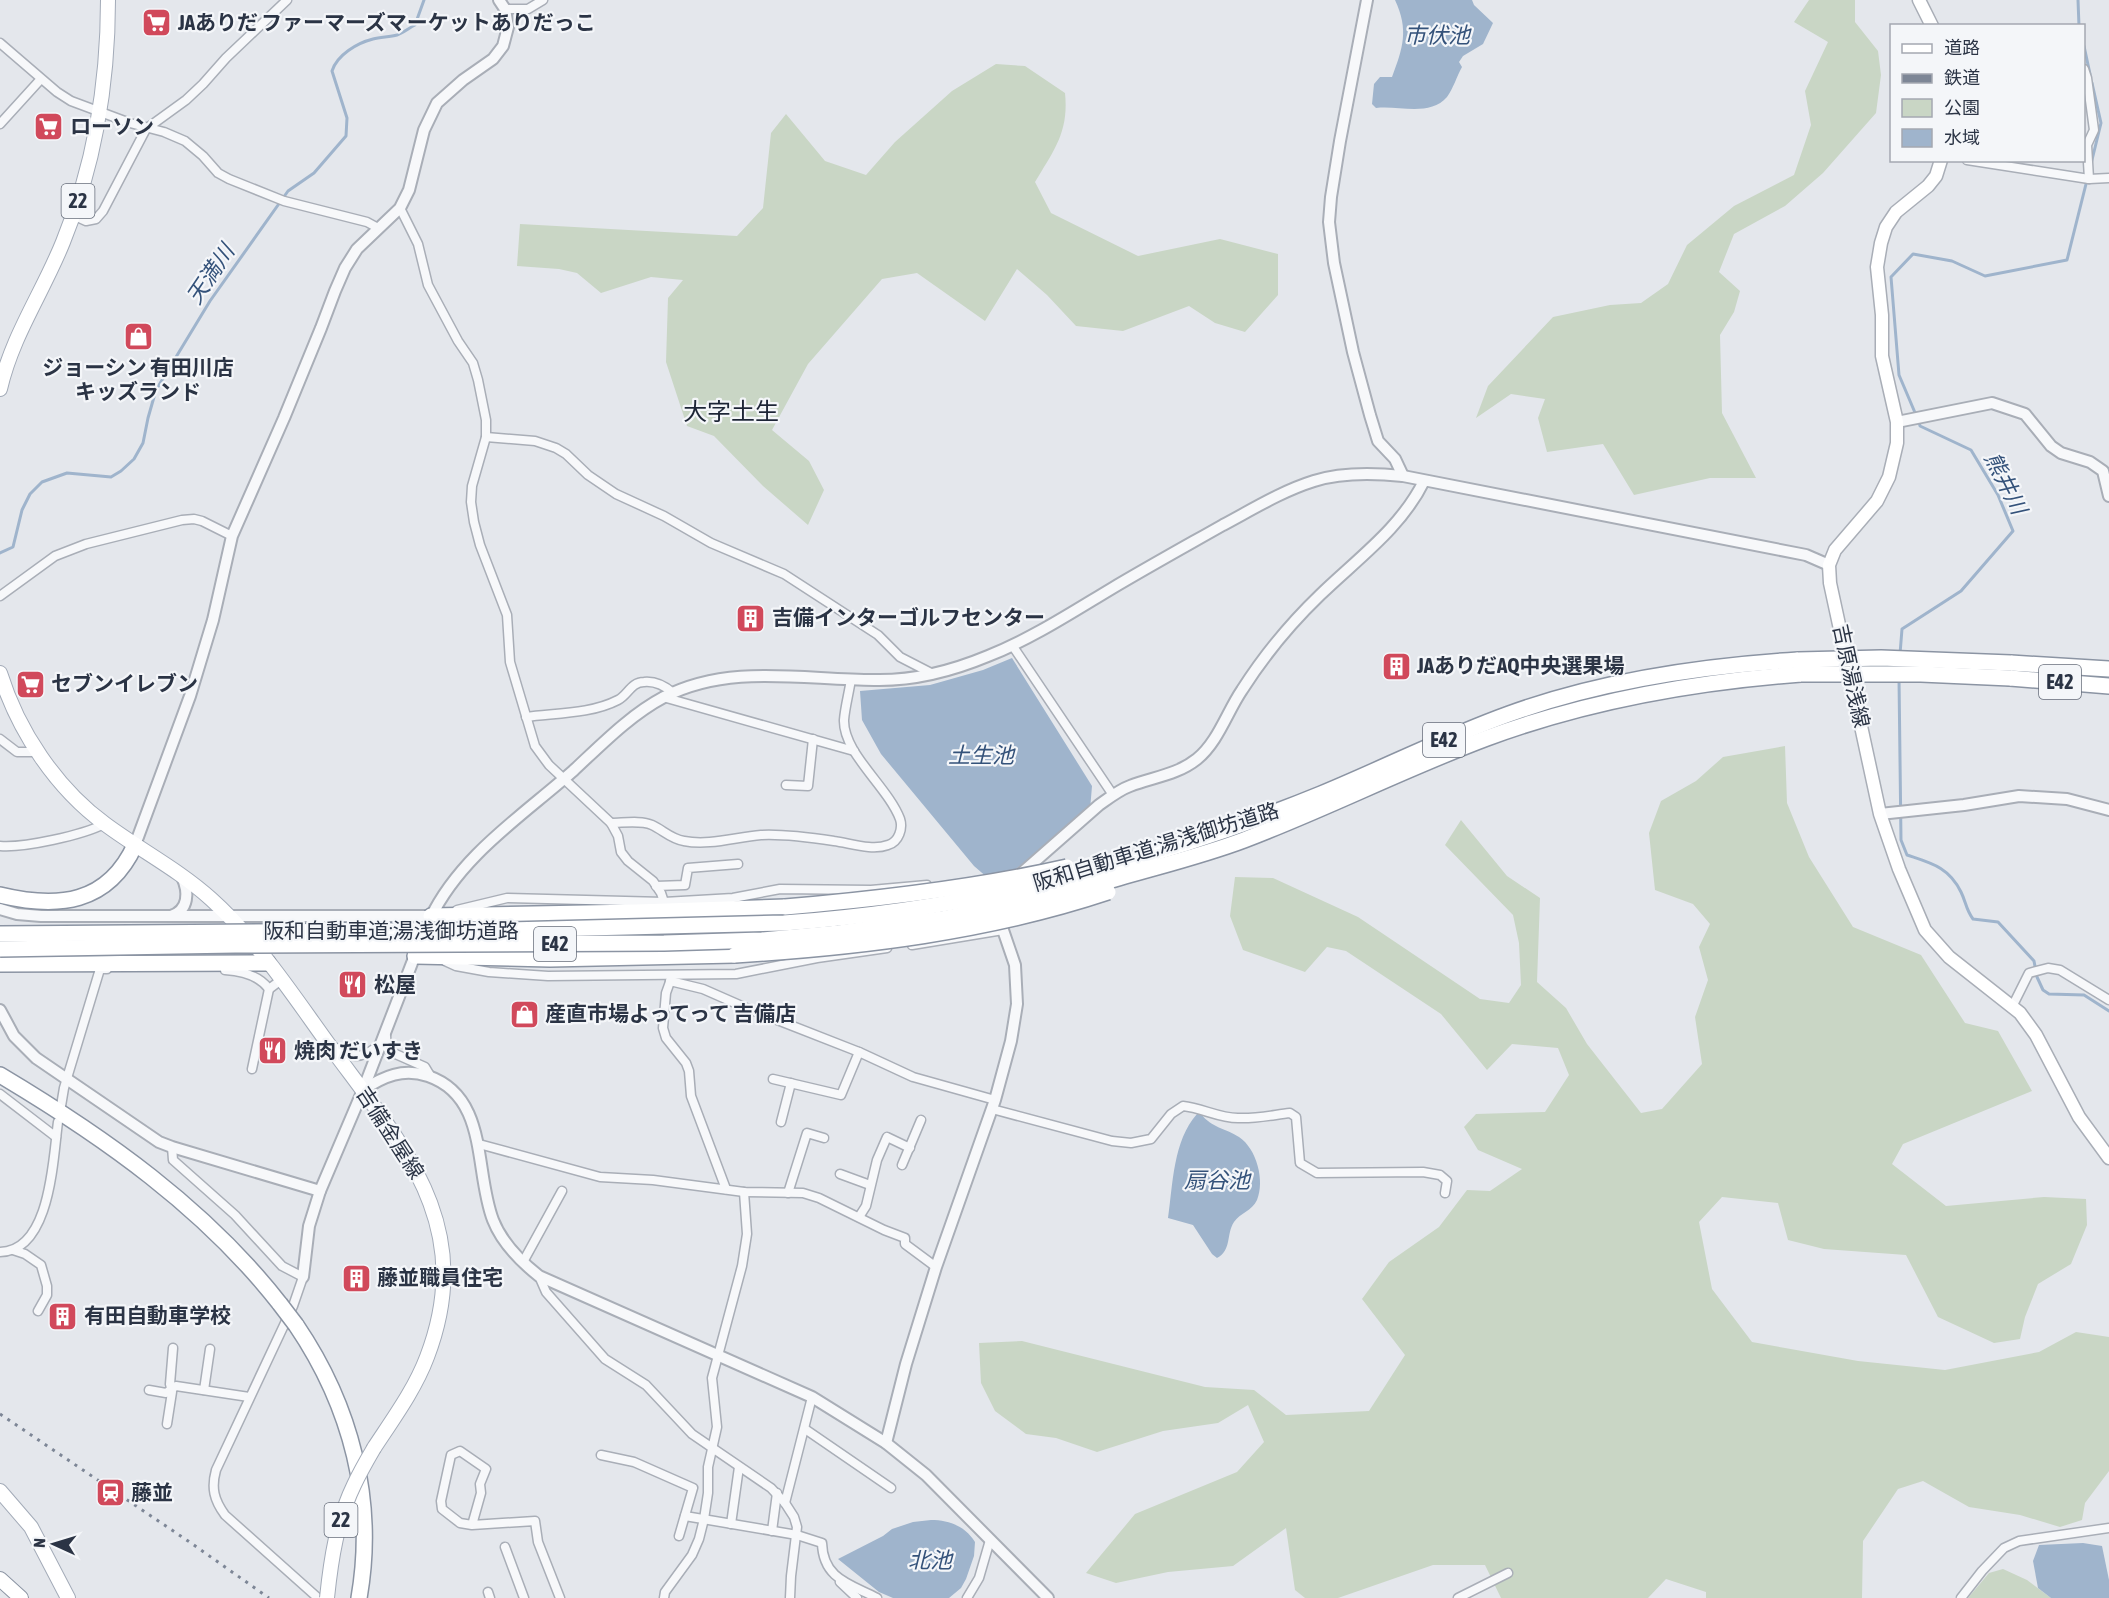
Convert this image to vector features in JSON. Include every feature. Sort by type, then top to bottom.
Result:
[{"type":"highway","name":"阪和自動車道;湯浅御坊道路","points":[[0,934],[504,930],[829,920],[936,905],[1104,875],[1242,840],[1470,745],[1568,712],[1690,686],[1800,667],[1881,658],[2011,670],[2109,686]]},
{"type":"highway","name":"阪和自動車道;湯浅御坊道路","points":[[0,949],[235,945],[664,943],[821,935],[941,919],[1012,905],[1104,875],[1319,794],[1475,727],[1542,703],[1583,692],[1715,666],[1800,667]]},
{"type":"highway","name":"阪和自動車道;湯浅御坊道路","points":[[2011,670],[2109,669]]},
{"type":"highway","points":[[0,895],[25,899],[64,900],[93,892],[105,886],[121,870],[135,844]]},
{"type":"highway","points":[[431,916],[785,907],[977,884],[1038,874],[1104,875]]},
{"type":"highway","points":[[415,956],[550,958],[735,955],[820,950],[928,935],[1037,914],[1104,875]]},
{"type":"highway","points":[[0,964],[268,963]]},
{"type":"highway","points":[[0,1069],[18,1085]]},
{"type":"highway","points":[[0,1075],[113,1148],[167,1188],[237,1253],[296,1325],[315,1354],[332,1388],[345,1419],[356,1457],[364,1512],[363,1568],[359,1598]]},
{"type":"main road","name":"22","points":[[0,389],[14,343],[56,258],[73,215],[93,152],[107,53],[108,0]]},
{"type":"main road","points":[[1919,0],[1931,24]]},
{"type":"main road","points":[[1829,565],[1835,550],[1877,501],[1889,477],[1897,443],[1897,422],[1882,356],[1882,315],[1877,267],[1881,243],[1886,227],[1896,212],[1932,181],[1940,162]]},
{"type":"main road","name":"吉原湯浅線","points":[[1829,565],[1830,582],[1880,814],[1899,869],[1925,930],[1949,957],[2020,1013],[2036,1035],[2079,1118],[2109,1158]]},
{"type":"main road","name":"吉備金屋線","points":[[1,682],[38,752],[69,791],[104,824],[182,877],[209,897],[230,917],[268,963],[363,1090],[400,1142],[425,1187],[440,1237],[443,1272],[437,1323],[427,1358],[409,1394],[374,1448],[353,1486],[343,1513],[327,1598]]},
{"type":"main road","points":[[0,1491],[31,1527],[68,1598]]},
{"type":"main road","points":[[0,1579],[16,1598]]},
{"type":"main road","points":[[0,1579],[21,1598]]},
{"type":"street","points":[[73,215],[86,221],[96,219],[103,211],[146,129],[186,100],[287,0]]},
{"type":"street","points":[[135,844],[193,686],[213,620],[232,537],[345,268],[357,249],[400,208],[409,190],[424,130],[431,114],[445,94],[493,59],[503,46],[508,27],[502,5],[528,9],[543,0]]},
{"type":"street","points":[[1367,0],[1340,141],[1329,222],[1335,273],[1370,415],[1378,441],[1395,459],[1403,476]]},
{"type":"street","points":[[0,43],[40,80],[71,101],[146,129],[164,132],[184,141],[203,156],[218,173],[280,200],[367,222],[378,228]]},
{"type":"street","points":[[2085,72],[2094,130],[2087,145],[2089,179]]},
{"type":"street","points":[[0,124],[40,80]]},
{"type":"street","points":[[1980,162],[2089,179],[2109,178]]},
{"type":"street","points":[[400,208],[418,244],[428,285],[458,341],[473,363],[486,420],[486,437],[472,486],[471,502],[474,522],[480,545],[507,615],[510,662],[534,746],[563,779],[611,823],[618,836],[621,852],[652,881],[664,902]]},
{"type":"street","points":[[1897,422],[1992,403],[2016,409],[2025,414],[2051,446],[2061,453],[2090,462],[2103,471],[2109,496]]},
{"type":"street","points":[[486,437],[535,441],[556,448],[566,454],[588,475],[616,494],[664,516],[711,543],[784,574],[878,635],[900,657],[933,674]]},
{"type":"street","points":[[318,1598],[225,1515],[214,1497],[216,1470],[293,1306],[303,1277],[309,1226],[320,1191],[363,1090],[386,1026],[431,916],[471,859],[630,720],[668,695],[708,681],[748,676],[851,680],[897,679],[933,674],[964,666],[1012,645],[1278,495],[1316,480],[1343,476],[1382,474],[1403,476],[1806,555],[1829,565]]},
{"type":"street","points":[[886,1443],[906,1364],[936,1267],[993,1104],[1011,1041],[1017,1004],[1015,965],[1003,930],[1001,908],[1005,894],[1018,875],[1113,795],[1128,786],[1164,777],[1198,758],[1212,743],[1240,693],[1263,659],[1318,596],[1394,527],[1416,497],[1424,481]]},
{"type":"street","points":[[0,596],[55,556],[86,544],[194,519],[232,537]]},
{"type":"street","points":[[1012,645],[1113,795]]},
{"type":"street","points":[[611,823],[646,823],[665,834],[684,841],[710,843],[727,838],[741,839],[761,835],[835,841],[857,846],[889,845],[897,840],[900,833],[900,820],[890,800],[854,751],[844,721],[851,680]]},
{"type":"street","points":[[526,717],[576,712],[608,704],[622,697],[636,683],[644,681],[661,684],[668,695],[854,751]]},
{"type":"street","points":[[0,740],[17,752],[38,752]]},
{"type":"street","points":[[786,784],[808,786],[813,740]]},
{"type":"street","points":[[1880,814],[1964,805],[2019,796],[2067,799],[2109,810]]},
{"type":"street","points":[[0,846],[12,847],[44,841],[95,829],[104,824]]},
{"type":"street","points":[[656,886],[685,885],[688,868],[738,864]]},
{"type":"street","points":[[168,917],[181,911],[186,902],[186,884],[182,877]]},
{"type":"street","points":[[0,909],[31,916],[431,916],[507,898],[664,902],[733,898],[780,889],[871,890],[948,882],[967,937]]},
{"type":"street","points":[[415,956],[447,961],[456,966],[489,972],[522,975],[671,978],[736,974],[817,958],[1003,930]]},
{"type":"street","points":[[2012,1007],[2029,973],[2048,968],[2060,970],[2109,1000]]},
{"type":"street","points":[[61,1106],[66,1080],[100,969],[235,970],[259,978],[270,989]]},
{"type":"street","points":[[671,978],[859,1052],[913,1077],[1112,1141],[1131,1143],[1151,1139],[1171,1114],[1183,1106],[1238,1118],[1290,1113],[1296,1117],[1300,1163],[1317,1173],[1423,1172],[1440,1175],[1447,1181],[1445,1193]]},
{"type":"street","points":[[671,978],[666,993],[663,1028],[666,1038],[689,1071],[691,1096],[726,1189]]},
{"type":"street","points":[[252,1069],[270,989],[281,980]]},
{"type":"street","points":[[0,1010],[8,1027],[25,1048],[66,1080],[146,1134],[172,1147],[320,1191]]},
{"type":"street","points":[[386,1026],[387,1048],[396,1055],[425,1067],[431,1077]]},
{"type":"street","points":[[322,1036],[339,1051],[353,1057],[366,1054],[380,1043]]},
{"type":"street","points":[[773,1079],[841,1095],[859,1052]]},
{"type":"street","points":[[363,1090],[397,1073],[411,1072],[431,1077],[450,1089],[461,1100],[471,1118],[479,1144],[484,1187],[493,1220],[505,1241],[539,1276],[812,1397],[886,1443],[926,1475],[1044,1597]]},
{"type":"street","points":[[781,1122],[791,1083]]},
{"type":"street","points":[[0,1094],[56,1137]]},
{"type":"street","points":[[902,1165],[921,1120]]},
{"type":"street","points":[[13,1250],[31,1234],[43,1214],[58,1122]]},
{"type":"street","points":[[788,1193],[807,1133],[824,1138]]},
{"type":"street","points":[[859,1216],[866,1206],[870,1185],[887,1137],[910,1148]]},
{"type":"street","points":[[479,1144],[600,1177],[653,1180],[744,1192],[803,1192],[905,1238],[905,1244],[936,1267]]},
{"type":"street","points":[[172,1147],[173,1160],[235,1215],[282,1266],[303,1277]]},
{"type":"street","points":[[840,1174],[870,1185]]},
{"type":"street","points":[[523,1262],[562,1191]]},
{"type":"street","points":[[664,1598],[670,1585],[692,1555],[704,1519],[708,1493],[708,1467],[717,1427],[712,1378],[746,1245],[744,1192]]},
{"type":"street","points":[[0,1252],[13,1250],[25,1254],[41,1265],[47,1295],[38,1311]]},
{"type":"street","points":[[539,1276],[546,1292],[605,1359],[646,1385],[692,1434],[777,1493],[785,1503],[796,1521],[797,1535],[790,1598]]},
{"type":"street","points":[[167,1424],[173,1348]]},
{"type":"street","points":[[204,1390],[210,1349]]},
{"type":"street","points":[[149,1390],[166,1394],[176,1386],[249,1397]]},
{"type":"street","points":[[785,1503],[812,1397]]},
{"type":"street","points":[[804,1429],[891,1488]]},
{"type":"street","points":[[472,1526],[481,1493],[480,1484],[486,1468],[460,1451],[451,1455],[441,1502],[442,1509],[460,1523],[472,1526],[535,1521],[538,1542],[560,1598]]},
{"type":"street","points":[[601,1455],[634,1462],[693,1488],[680,1536]]},
{"type":"street","points":[[730,1524],[739,1467]]},
{"type":"street","points":[[772,1531],[777,1493]]},
{"type":"street","points":[[685,1516],[797,1535],[822,1543],[822,1552],[835,1577],[858,1598]]},
{"type":"street","points":[[1961,1598],[2004,1548],[2019,1541],[2109,1528]]},
{"type":"street","points":[[967,1598],[979,1578],[990,1540]]},
{"type":"street","points":[[505,1547],[524,1598]]},
{"type":"street","points":[[1458,1598],[1508,1574]]},
{"type":"street","points":[[835,1577],[878,1598]]},
{"type":"green space","points":[[1809,0],[1855,0],[1855,22],[1878,51],[1881,75],[1876,113],[1823,173],[1785,206],[1734,234],[1719,272],[1740,291],[1734,312],[1720,335],[1722,413],[1756,478],[1710,478],[1634,495],[1603,444],[1547,452],[1538,418],[1545,399],[1511,394],[1476,418],[1488,386],[1553,317],[1610,305],[1641,303],[1668,284],[1687,245],[1734,206],[1794,175],[1811,125],[1805,91],[1828,42],[1794,22]]},
{"type":"green space","points":[[996,64],[1025,66],[1065,93],[1065,119],[1059,140],[1035,182],[1051,213],[1138,256],[1220,239],[1278,254],[1278,295],[1245,332],[1215,323],[1189,306],[1123,331],[1076,326],[1047,295],[1017,269],[985,321],[917,273],[882,279],[808,364],[772,430],[809,461],[824,490],[808,525],[763,486],[714,436],[687,426],[666,362],[668,298],[683,280],[651,277],[601,293],[577,273],[559,269],[517,266],[520,224],[737,236],[763,208],[771,133],[786,114],[825,161],[866,175],[895,142],[952,91]]},
{"type":"green space","points":[[1785,746],[1787,803],[1809,857],[1853,927],[1921,955],[1965,1023],[1998,1031],[2032,1091],[1903,1144],[1892,1164],[1946,1206],[2044,1197],[2086,1199],[2087,1225],[2071,1264],[2038,1284],[2025,1317],[2020,1339],[1994,1343],[1938,1317],[1906,1255],[1824,1249],[1788,1240],[1778,1203],[1722,1197],[1699,1222],[1712,1289],[1752,1342],[1858,1361],[1945,1370],[2039,1352],[2076,1332],[2109,1337],[2109,1471],[2085,1503],[2082,1520],[2060,1527],[2020,1515],[1969,1507],[1923,1481],[1898,1489],[1863,1541],[1862,1598],[1706,1598],[1706,1592],[1666,1579],[1648,1598],[1501,1598],[1485,1565],[1433,1565],[1338,1598],[1305,1598],[1295,1590],[1286,1528],[1233,1566],[1168,1572],[1116,1583],[1086,1573],[1135,1514],[1237,1472],[1264,1442],[1248,1405],[1218,1423],[1163,1431],[1097,1452],[1056,1438],[1026,1434],[995,1411],[981,1383],[979,1343],[1022,1341],[1205,1387],[1254,1390],[1286,1415],[1369,1411],[1405,1355],[1362,1299],[1389,1262],[1439,1227],[1467,1190],[1490,1191],[1522,1169],[1478,1150],[1464,1127],[1476,1114],[1545,1112],[1569,1075],[1558,1048],[1512,1044],[1487,1070],[1441,1014],[1346,951],[1327,947],[1305,972],[1243,950],[1230,916],[1235,877],[1273,878],[1358,917],[1480,999],[1509,1003],[1521,985],[1519,943],[1513,915],[1445,845],[1461,820],[1507,876],[1540,898],[1537,982],[1566,1008],[1587,1044],[1641,1113],[1662,1109],[1702,1064],[1695,1017],[1708,980],[1699,947],[1710,924],[1693,904],[1655,890],[1649,833],[1661,801],[1696,781],[1723,757]]},
{"type":"green space","points":[[2003,1569],[2027,1580],[2051,1598],[1968,1598],[1989,1573]]},
{"type":"water","name":"市伏池","points":[[1395,0],[1472,0],[1474,5],[1493,23],[1483,44],[1463,56],[1459,62],[1462,67],[1447,97],[1432,107],[1376,108],[1372,104],[1374,84],[1380,77],[1392,77],[1403,39],[1402,21]]},
{"type":"water","name":"土生池","points":[[1012,658],[1092,786],[1090,810],[996,885],[974,866],[881,754],[862,720],[860,691],[930,685],[983,670]]},
{"type":"water","name":"扇谷池","points":[[1197,1114],[1201,1114],[1210,1122],[1245,1142],[1255,1157],[1260,1175],[1257,1200],[1234,1222],[1225,1251],[1217,1258],[1193,1225],[1168,1218],[1175,1163],[1183,1137]]},
{"type":"water","name":"北池","points":[[931,1520],[956,1525],[971,1536],[975,1542],[974,1556],[966,1579],[961,1588],[949,1598],[893,1598],[879,1592],[838,1559],[892,1529],[913,1522]]},
{"type":"water","points":[[2083,1543],[2102,1546],[2109,1580],[2109,1598],[2051,1598],[2038,1588],[2033,1561],[2039,1545]]},
{"type":"waterway","name":"天満川","points":[[0,553],[13,547],[22,510],[30,494],[42,482],[67,473],[111,477],[134,459],[143,443],[156,390],[210,301],[288,191],[314,173],[346,136],[347,118],[332,71],[338,60],[361,43],[397,35],[415,25],[424,0]]},
{"type":"waterway","name":"熊井川","points":[[2078,0],[2079,24]]},
{"type":"waterway","name":"熊井川","points":[[2085,51],[2090,74]]},
{"type":"waterway","name":"熊井川","points":[[2091,164],[2101,123],[2092,83]]},
{"type":"waterway","name":"熊井川","points":[[1916,415],[1899,375],[1891,277],[1913,254],[1952,261],[1985,276],[2067,260],[2087,180]]},
{"type":"waterway","name":"熊井川","points":[[1900,654],[1902,629],[1961,591],[2013,531],[1998,495],[1971,450],[1920,426],[1919,422]]},
{"type":"waterway","name":"熊井川","points":[[1899,678],[1901,840],[1907,855],[1945,871],[1961,892],[1973,919],[1998,922],[2034,961],[2037,977],[2043,990],[2049,994],[2084,995],[2109,1011]]},
{"type":"railway","points":[[0,1414],[269,1598]]},
{"type":"place","name":"JAありだ ファーマーズマーケットありだっこ","points":[[157,23]]},
{"type":"place","name":"ローソン","points":[[49,127]]},
{"type":"place","name":"ジョーシン 有田川店 キッズランド","points":[[138,337]]},
{"type":"place","name":"吉備インターゴルフセンター","points":[[751,618]]},
{"type":"place","name":"JAありだAQ中央選果場","points":[[1396,666]]},
{"type":"place","name":"セブンイレブン","points":[[30,684]]},
{"type":"place","name":"松屋","points":[[353,985]]},
{"type":"place","name":"産直市場よってって 吉備店","points":[[524,1014]]},
{"type":"place","name":"焼肉 だいすき","points":[[273,1051]]},
{"type":"place","name":"藤並職員住宅","points":[[356,1278]]},
{"type":"place","name":"有田自動車学校","points":[[63,1316]]},
{"type":"place","name":"藤並","points":[[110,1493]]},
{"type":"district","name":"大字土生","points":[[731,412]]}]
